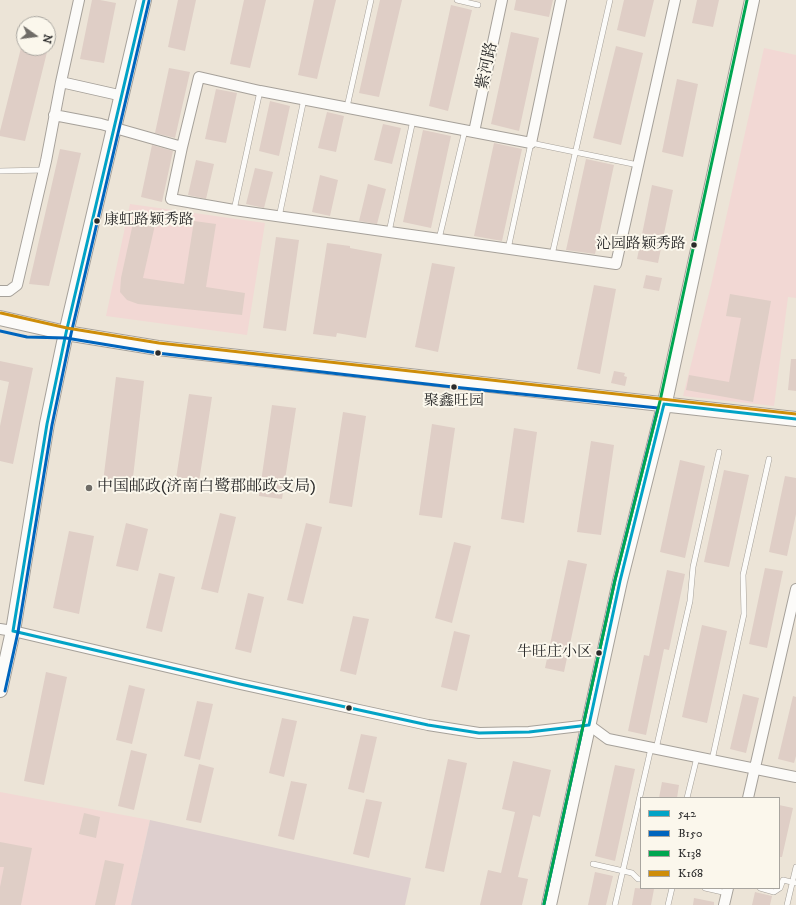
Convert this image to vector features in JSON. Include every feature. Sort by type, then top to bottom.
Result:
[{"type":"main road","points":[[0,690],[6,630],[47,424],[66,333],[144,0]]},
{"type":"main road","points":[[549,905],[620,581],[664,404],[752,0]]},
{"type":"main road","points":[[0,318],[66,333],[158,348],[796,420]]},
{"type":"main road","points":[[0,326],[28,332],[66,333]]},
{"type":"street","points":[[0,291],[9,291],[17,285],[44,170],[54,115],[79,0]]},
{"type":"street","name":"紫河路","points":[[469,131],[502,0]]},
{"type":"street","points":[[561,0],[531,143],[304,100],[199,78],[171,199],[279,217],[439,238],[616,264],[675,0]]},
{"type":"street","points":[[61,82],[122,96]]},
{"type":"street","points":[[54,115],[102,124],[182,147]]},
{"type":"street","points":[[748,797],[796,589]]},
{"type":"street","points":[[6,630],[240,684],[428,725],[479,733],[529,732],[589,725],[608,739],[796,777]]},
{"type":"street","points":[[724,905],[727,891]]},
{"type":"lane","points":[[346,107],[371,0]]},
{"type":"lane","points":[[457,0],[478,5]]},
{"type":"lane","points":[[552,255],[610,0]]},
{"type":"lane","points":[[234,210],[260,91]]},
{"type":"lane","points":[[279,217],[304,100]]},
{"type":"lane","points":[[389,232],[413,120]]},
{"type":"lane","points":[[439,238],[469,131]]},
{"type":"lane","points":[[508,249],[531,143],[638,165]]},
{"type":"lane","points":[[0,171],[44,170]]},
{"type":"lane","points":[[641,797],[690,601],[693,567],[719,452]]},
{"type":"lane","points":[[712,760],[744,614],[743,575],[769,459]]},
{"type":"lane","points":[[687,797],[697,757]]},
{"type":"lane","points":[[615,905],[640,801]]},
{"type":"lane","points":[[593,864],[632,873],[640,879]]},
{"type":"lane","points":[[787,905],[794,883],[796,867]]},
{"type":"lane","points":[[780,888],[783,880],[794,883]]},
{"type":"lane","points":[[668,905],[672,889]]},
{"type":"lane","points":[[712,889],[727,891]]},
{"type":"lane","points":[[764,889],[774,892],[778,889]]},
{"type":"shaded area","points":[[764,48],[796,55],[796,298],[788,297],[774,406],[683,396],[711,285]]},
{"type":"shaded area","points":[[130,204],[265,223],[247,335],[106,316]]},
{"type":"shaded area","points":[[0,792],[150,820],[131,905],[0,905]]},
{"type":"shaded area","points":[[150,820],[411,878],[405,905],[131,905]]},
{"type":"building","points":[[92,0],[116,3],[104,63],[80,59]]},
{"type":"building","points":[[178,0],[196,0],[185,51],[168,47]]},
{"type":"building","points":[[244,0],[266,0],[250,68],[230,64]]},
{"type":"building","points":[[314,0],[336,0],[317,79],[298,75]]},
{"type":"building","points":[[380,0],[402,0],[379,97],[359,93]]},
{"type":"building","points":[[516,0],[553,0],[549,17],[514,10]]},
{"type":"building","points":[[624,0],[654,0],[645,37],[617,30]]},
{"type":"building","points":[[697,0],[719,0],[713,27],[692,23]]},
{"type":"building","points":[[451,5],[472,10],[448,111],[429,106]]},
{"type":"building","points":[[511,32],[539,38],[519,131],[491,124]]},
{"type":"building","points":[[616,46],[643,53],[621,145],[593,138]]},
{"type":"building","points":[[19,56],[46,56],[25,141],[0,136]]},
{"type":"building","points":[[169,68],[190,72],[175,138],[155,133]]},
{"type":"building","points":[[677,79],[698,84],[683,157],[662,152]]},
{"type":"building","points":[[216,89],[237,93],[226,143],[205,139]]},
{"type":"building","points":[[270,101],[290,106],[279,156],[259,151]]},
{"type":"building","points":[[327,112],[344,116],[336,152],[318,148]]},
{"type":"building","points":[[383,124],[401,128],[392,164],[374,160]]},
{"type":"building","points":[[423,130],[451,136],[431,228],[403,222]]},
{"type":"building","points":[[494,143],[522,149],[502,241],[474,236]]},
{"type":"building","points":[[152,145],[173,151],[162,202],[141,197]]},
{"type":"building","points":[[60,149],[81,153],[49,286],[29,284]]},
{"type":"building","points":[[586,159],[614,165],[595,254],[566,250]]},
{"type":"building","points":[[196,160],[214,164],[206,199],[188,195]]},
{"type":"building","points":[[255,168],[273,172],[264,208],[246,204]]},
{"type":"building","points":[[320,175],[338,180],[330,216],[312,212]]},
{"type":"building","points":[[368,184],[386,189],[377,224],[359,221]]},
{"type":"building","points":[[652,185],[673,190],[658,263],[637,259]]},
{"type":"building","points":[[135,214],[157,216],[143,278],[184,284],[194,221],[216,224],[206,287],[245,293],[242,315],[138,304],[127,300],[120,292],[121,278]]},
{"type":"building","points":[[276,237],[299,240],[286,331],[263,328]]},
{"type":"building","points":[[327,243],[350,246],[350,248],[382,254],[366,338],[337,333],[336,337],[313,334]]},
{"type":"building","points":[[432,263],[455,267],[438,352],[415,347]]},
{"type":"building","points":[[646,275],[662,278],[659,291],[643,288]]},
{"type":"building","points":[[594,285],[616,289],[600,374],[577,369]]},
{"type":"building","points":[[730,294],[771,301],[753,402],[686,390],[689,375],[729,382],[741,318],[726,316]]},
{"type":"building","points":[[791,359],[796,359],[796,391],[788,390]]},
{"type":"building","points":[[0,361],[33,368],[13,464],[0,461],[0,426],[9,382],[0,380]]},
{"type":"building","points":[[614,371],[625,373],[624,376],[627,377],[625,386],[611,383]]},
{"type":"building","points":[[116,377],[144,381],[132,486],[103,482]]},
{"type":"building","points":[[189,394],[212,397],[198,488],[175,485]]},
{"type":"building","points":[[272,405],[296,408],[282,499],[259,496]]},
{"type":"building","points":[[343,412],[366,416],[352,507],[329,503]]},
{"type":"building","points":[[432,424],[455,428],[442,518],[419,515]]},
{"type":"building","points":[[514,428],[537,432],[524,523],[501,519]]},
{"type":"building","points":[[591,441],[614,445],[601,535],[577,532]]},
{"type":"building","points":[[680,460],[705,466],[685,558],[660,552]]},
{"type":"building","points":[[724,470],[749,475],[729,567],[704,562]]},
{"type":"building","points":[[785,476],[796,478],[796,514],[787,556],[769,552]]},
{"type":"building","points":[[220,513],[236,517],[218,593],[201,589]]},
{"type":"building","points":[[126,523],[148,529],[138,571],[116,566]]},
{"type":"building","points":[[306,523],[322,527],[303,604],[287,600]]},
{"type":"building","points":[[69,531],[94,536],[79,614],[53,608]]},
{"type":"building","points":[[454,542],[471,546],[452,623],[435,618]]},
{"type":"building","points":[[568,560],[587,564],[564,672],[545,668]]},
{"type":"building","points":[[765,568],[783,571],[767,648],[749,644]]},
{"type":"building","points":[[667,570],[685,574],[669,650],[664,649],[646,735],[628,731],[644,655],[649,656]]},
{"type":"building","points":[[159,573],[175,577],[162,632],[146,628]]},
{"type":"building","points":[[248,593],[264,597],[251,653],[235,649]]},
{"type":"building","points":[[353,616],[369,619],[356,675],[340,671]]},
{"type":"building","points":[[702,625],[727,631],[707,723],[682,717]]},
{"type":"building","points":[[454,631],[470,635],[457,691],[441,687]]},
{"type":"building","points":[[46,672],[67,677],[44,785],[24,781]]},
{"type":"building","points":[[129,685],[145,689],[132,744],[116,740]]},
{"type":"building","points":[[743,694],[759,698],[746,753],[730,749]]},
{"type":"building","points":[[793,696],[796,697],[796,756],[794,763],[778,759]]},
{"type":"building","points":[[197,701],[213,704],[200,760],[184,756]]},
{"type":"building","points":[[282,718],[297,721],[284,777],[269,773]]},
{"type":"building","points":[[361,734],[377,737],[364,793],[348,789]]},
{"type":"building","points":[[131,750],[147,754],[134,810],[118,806]]},
{"type":"building","points":[[448,759],[467,763],[444,872],[425,868]]},
{"type":"building","points":[[513,761],[551,770],[540,817],[533,815],[518,877],[528,879],[522,905],[480,905],[488,870],[501,873],[515,812],[502,809]]},
{"type":"building","points":[[199,764],[214,768],[201,823],[186,820]]},
{"type":"building","points":[[615,765],[635,769],[615,861],[595,856]]},
{"type":"building","points":[[291,781],[307,784],[294,840],[278,836]]},
{"type":"building","points":[[662,782],[679,785],[677,797],[659,797]]},
{"type":"building","points":[[366,799],[382,802],[369,858],[353,854]]},
{"type":"building","points":[[780,805],[793,808],[782,857],[780,857]]},
{"type":"building","points":[[84,813],[100,817],[96,838],[79,834]]},
{"type":"building","points":[[0,842],[32,848],[21,905],[0,905],[0,887],[4,867],[0,867]]},
{"type":"building","points":[[105,860],[124,864],[115,905],[95,905]]},
{"type":"building","points":[[595,872],[613,876],[606,905],[588,905]]},
{"type":"building","points":[[635,888],[654,889],[651,905],[632,905]]},
{"type":"building","points":[[755,892],[772,896],[770,905],[752,905]]},
{"type":"building","points":[[694,898],[714,902],[714,905],[693,905]]},
{"type":"transit line","name":"542","points":[[13,631],[47,424],[66,333],[144,0]]},
{"type":"transit line","name":"K138","points":[[544,904],[615,580],[660,401],[747,0]]},
{"type":"transit line","name":"B150","points":[[5,691],[18,632],[52,425],[71,334],[149,1]]},
{"type":"transit line","name":"K168","points":[[1,313],[67,328],[159,343],[796,414]]},
{"type":"transit line","name":"B150","points":[[0,331],[27,337],[66,338],[157,353],[453,387],[658,408],[615,580],[544,904]]},
{"type":"transit line","name":"542","points":[[664,404],[796,419]]},
{"type":"transit line","name":"542","points":[[589,725],[620,581],[664,404]]},
{"type":"transit line","name":"542","points":[[13,631],[240,684],[428,725],[479,733],[529,732],[589,725]]},
{"type":"place","name":"康虹路颖秀路","points":[[97,221]]},
{"type":"place","name":"沁园路颖秀路","points":[[694,245]]},
{"type":"place","name":"聚鑫旺园","points":[[454,387]]},
{"type":"place","name":"中国邮政(济南白鹭郡邮政支局)","points":[[89,488]]},
{"type":"place","name":"牛旺庄小区","points":[[599,653]]}]
